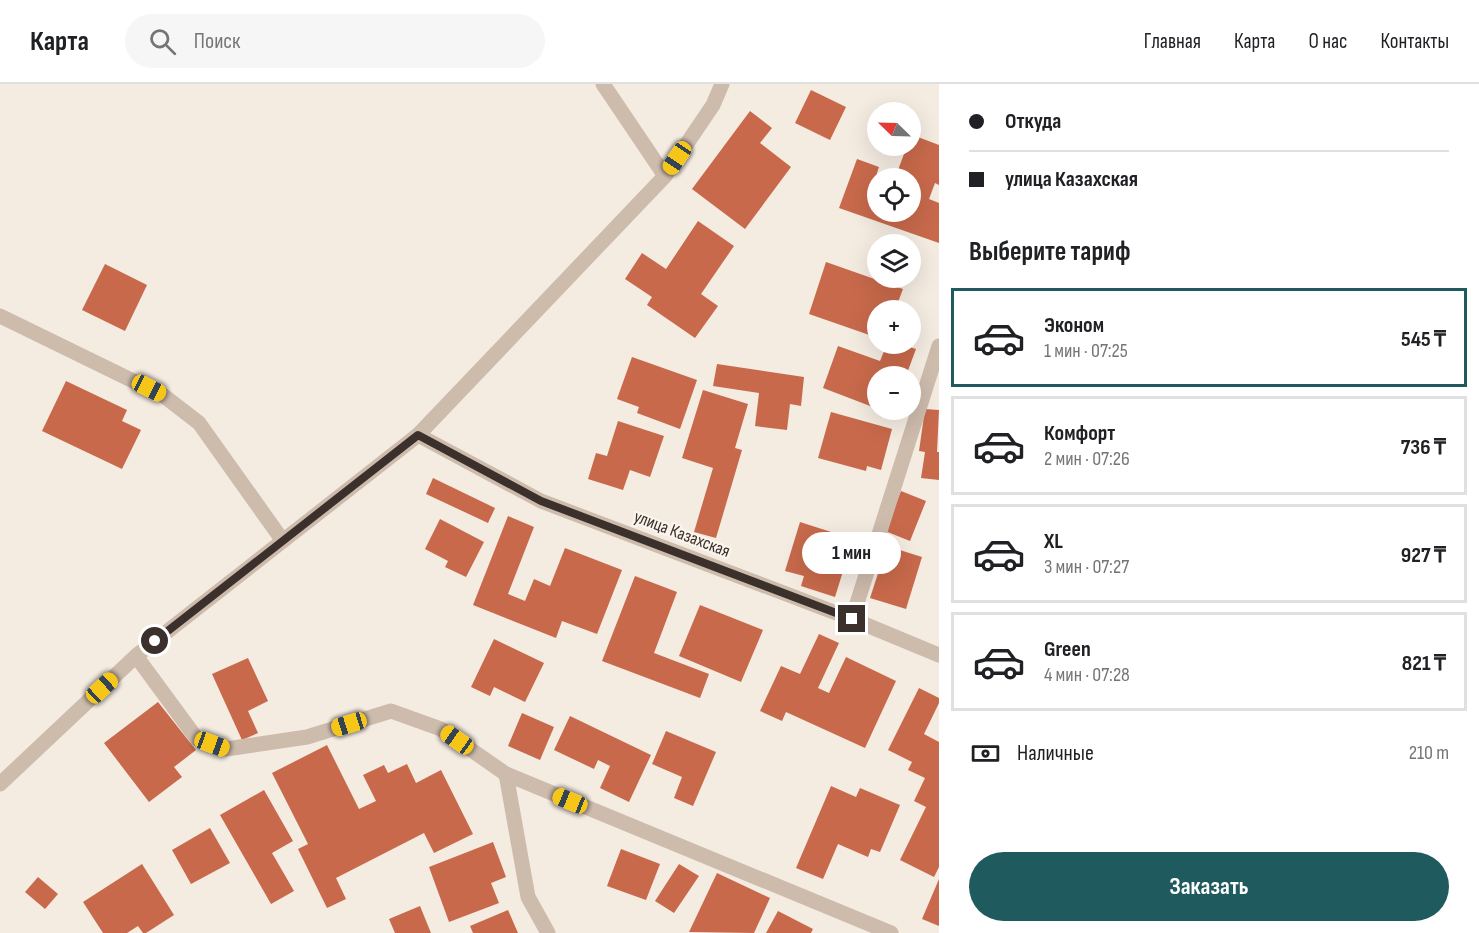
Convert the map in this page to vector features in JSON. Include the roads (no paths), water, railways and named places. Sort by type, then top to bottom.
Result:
[{"type":"street","points":[[603,84],[665,176]]},
{"type":"street","points":[[0,784],[136,656],[418,435],[665,176],[713,105],[722,84]]},
{"type":"street","points":[[0,316],[164,396],[199,423],[283,541]]},
{"type":"street","points":[[852,619],[939,346]]},
{"type":"street","name":"улица Казахская","points":[[418,435],[541,501],[852,619],[939,655]]},
{"type":"street","points":[[136,656],[197,739],[226,749],[307,737],[391,711],[441,729],[506,774],[891,933]]},
{"type":"street","points":[[506,774],[528,897],[548,933]]}]
